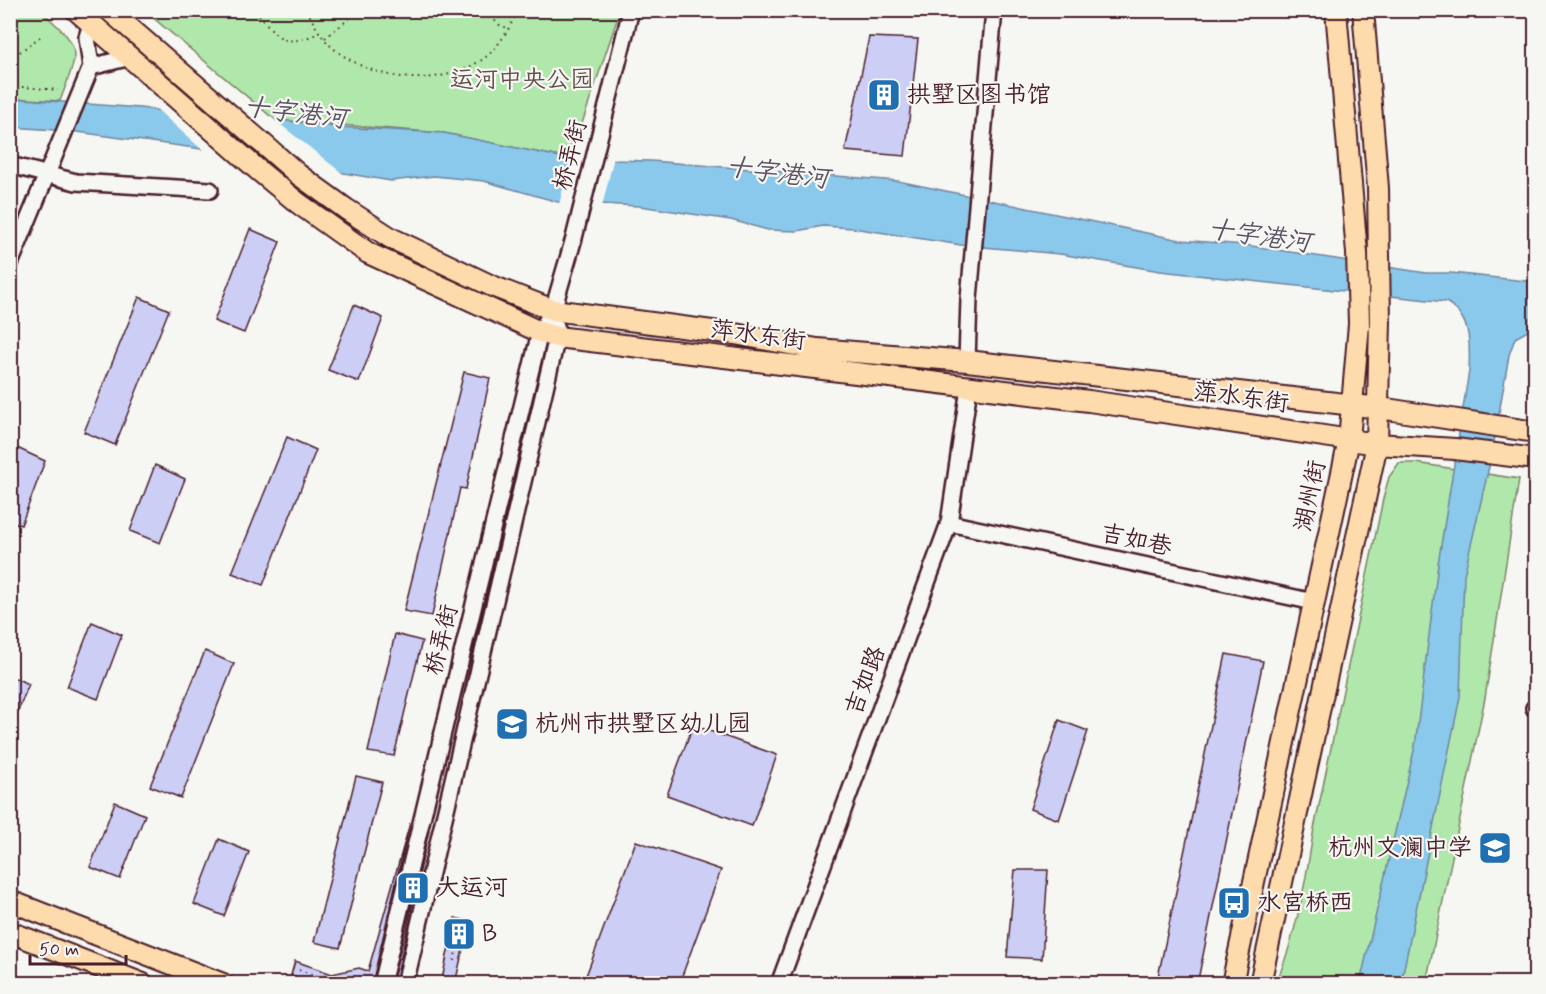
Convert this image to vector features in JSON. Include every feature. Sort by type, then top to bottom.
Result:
[{"type":"main road","name":"萍水东街","points":[[76,10],[258,170],[368,253],[548,334],[969,388],[1089,401],[1377,444],[1455,449],[1536,459]]},
{"type":"main road","name":"萍水东街","points":[[109,10],[299,175],[346,209],[391,238],[492,286],[553,310],[735,334],[817,349],[967,361],[1380,408],[1536,432]]},
{"type":"main road","name":"湖州街","points":[[1232,984],[1349,440],[1359,324],[1357,253],[1336,10]]},
{"type":"main road","points":[[1260,984],[1377,444],[1380,408],[1378,188],[1363,10]]},
{"type":"main road","points":[[10,901],[223,984]]},
{"type":"main road","points":[[10,932],[143,984]]},
{"type":"street","name":"桥弄街","points":[[405,984],[553,310],[574,238],[631,10]]},
{"type":"street","points":[[967,361],[969,299],[994,10]]},
{"type":"street","points":[[10,264],[91,68],[87,37],[91,24]]},
{"type":"street","points":[[91,68],[130,57]]},
{"type":"street","points":[[10,165],[50,170],[76,182],[210,190]]},
{"type":"street","name":"桥弄街","points":[[382,984],[548,334]]},
{"type":"street","name":"吉如路","points":[[779,984],[949,523],[969,388]]},
{"type":"street","name":"吉如巷","points":[[949,523],[1314,602]]},
{"type":"path","points":[[255,10],[280,39],[289,43],[320,33]]},
{"type":"path","points":[[307,10],[320,33],[332,47],[357,64],[382,75],[409,78],[438,76],[462,70],[481,60],[496,47],[510,29],[518,10]]},
{"type":"path","points":[[325,39],[360,10]]},
{"type":"path","points":[[395,10],[418,13],[429,10]]},
{"type":"path","points":[[489,10],[497,24],[510,29]]},
{"type":"path","points":[[10,60],[40,37]]},
{"type":"path","points":[[10,86],[58,90]]},
{"type":"path","points":[[453,961],[462,923]]},
{"type":"path","points":[[298,970],[329,980]]},
{"type":"green space","points":[[11,11],[41,11],[71,42],[74,60],[60,101],[11,98]]},
{"type":"green space","name":"运河中央公园","points":[[145,11],[620,11],[570,159],[444,133],[275,120]]},
{"type":"green space","points":[[1399,463],[1416,463],[1519,479],[1485,698],[1426,983],[1276,984],[1299,910],[1383,499],[1389,477]]},
{"type":"water","name":"十字港河","points":[[11,98],[140,108],[234,120],[281,120],[338,127],[444,133],[570,159],[651,161],[898,181],[1180,240],[1245,245],[1426,273],[1451,273],[1535,282],[1535,327],[1515,338],[1509,355],[1492,454],[1464,575],[1460,697],[1401,983],[1360,983],[1415,746],[1438,564],[1469,371],[1469,341],[1465,323],[1461,315],[1446,302],[1160,271],[1060,254],[961,245],[853,228],[823,226],[797,231],[768,230],[731,220],[640,206],[558,202],[484,181],[434,176],[391,181],[195,148],[70,131],[11,127]]},
{"type":"pier","points":[[153,106],[235,117],[271,117],[347,177],[206,153]]},
{"type":"pier","points":[[571,156],[614,157],[602,207],[559,205]]},
{"type":"building","name":"拱墅区图书馆","points":[[869,37],[918,39],[905,156],[845,151]]},
{"type":"building","points":[[250,229],[280,242],[244,333],[214,321]]},
{"type":"building","points":[[139,297],[169,310],[115,445],[84,432]]},
{"type":"building","points":[[354,305],[383,318],[359,382],[328,370]]},
{"type":"building","points":[[464,372],[490,378],[466,489],[460,488],[432,616],[404,611]]},
{"type":"building","points":[[287,437],[316,450],[263,585],[232,573]]},
{"type":"building","points":[[15,447],[45,461],[21,525],[10,521],[10,460]]},
{"type":"building","points":[[155,465],[185,479],[160,543],[130,531]]},
{"type":"building","points":[[92,622],[122,635],[98,699],[67,687]]},
{"type":"building","points":[[395,634],[422,641],[394,756],[368,752]]},
{"type":"building","points":[[205,651],[234,664],[181,798],[150,786]]},
{"type":"building","points":[[1226,654],[1263,661],[1198,980],[1158,977]]},
{"type":"building","points":[[10,676],[29,684],[11,728],[10,728]]},
{"type":"building","points":[[1059,720],[1088,731],[1059,820],[1030,809]]},
{"type":"building","points":[[693,725],[777,755],[752,826],[667,795]]},
{"type":"building","points":[[356,776],[382,782],[340,948],[314,942]]},
{"type":"building","points":[[115,802],[145,815],[120,879],[90,867]]},
{"type":"building","points":[[410,823],[372,984],[363,984],[364,979],[343,984],[319,984],[291,975],[295,961],[332,974],[359,968],[368,971]]},
{"type":"building","points":[[429,830],[395,984],[392,984]]},
{"type":"building","points":[[219,839],[249,852],[224,916],[194,904]]},
{"type":"building","points":[[636,841],[721,870],[679,984],[583,984]]},
{"type":"building","points":[[1015,870],[1048,870],[1042,959],[1007,957]]},
{"type":"building","name":"大运河","points":[[455,918],[469,921],[455,984],[441,984]]},
{"type":"place","name":"拱墅区图书馆","points":[[884,95]]},
{"type":"place","name":"杭州市拱墅区幼儿园","points":[[512,724]]},
{"type":"place","name":"杭州文澜中学","points":[[1495,848]]},
{"type":"place","name":"大运河","points":[[413,888]]},
{"type":"place","name":"水宫桥西","points":[[1234,903]]},
{"type":"place","name":"B","points":[[459,934]]}]
